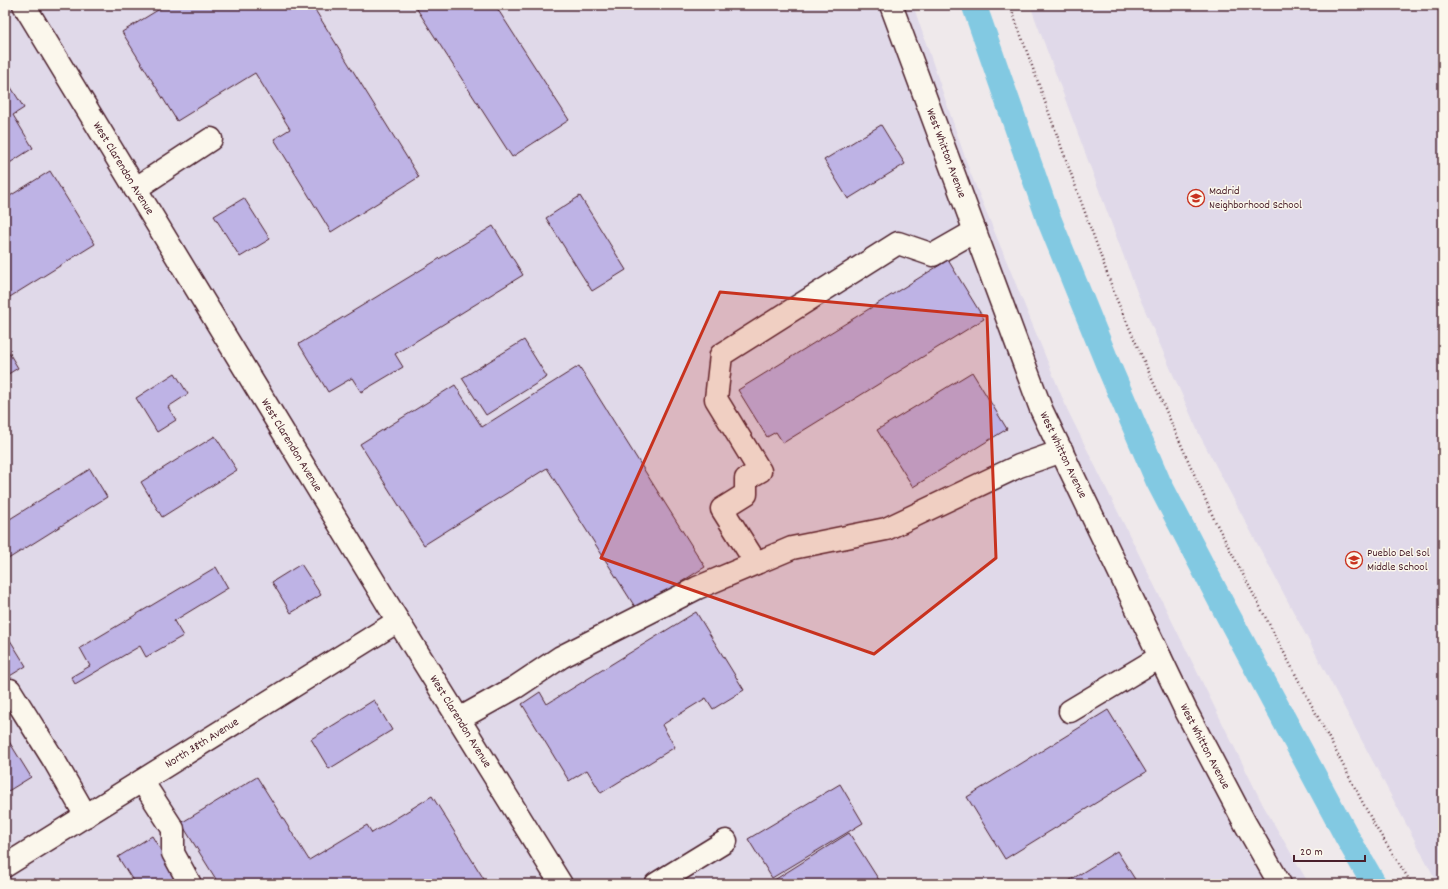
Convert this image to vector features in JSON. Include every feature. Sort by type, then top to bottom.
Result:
[{"type":"street","name":"West Clarendon Avenue","points":[[24,5],[398,621],[561,884]]},
{"type":"street","name":"West Whitton Avenue","points":[[891,5],[1041,409],[1186,711],[1280,884]]},
{"type":"street","points":[[135,189],[211,139]]},
{"type":"street","points":[[756,563],[722,509],[746,494],[746,479],[760,471],[716,399],[721,356],[898,243],[933,255],[975,231]]},
{"type":"street","points":[[459,719],[516,687],[561,657],[697,588],[792,548],[886,529],[1019,466],[1062,451]]},
{"type":"street","name":"North 38th Avenue","points":[[5,866],[398,621]]},
{"type":"street","points":[[1070,711],[1160,657]]},
{"type":"street","points":[[10,690],[55,762],[86,816]]},
{"type":"street","points":[[142,781],[173,829],[173,853],[190,884]]},
{"type":"street","points":[[656,884],[726,841]]},
{"type":"path","points":[[1010,5],[1116,298],[1215,521],[1375,826],[1412,884]]},
{"type":"highlighted area","points":[[720,292],[987,316],[996,558],[874,654],[601,558]]},
{"type":"shaded area","points":[[5,5],[913,5],[970,172],[1067,409],[1263,805],[1309,884],[5,884]]},
{"type":"shaded area","name":"Pueblo Del Sol Middle School","points":[[1030,5],[1443,5],[1443,884],[1438,884],[1199,434],[1137,292]]},
{"type":"building","points":[[166,5],[312,5],[419,177],[331,232],[274,139],[290,129],[255,73],[177,121],[122,32]]},
{"type":"building","points":[[495,5],[569,120],[512,157],[415,6]]},
{"type":"building","points":[[7,81],[24,108],[13,115],[33,148],[5,166],[5,82]]},
{"type":"building","points":[[881,125],[905,164],[848,199],[824,160]]},
{"type":"building","points":[[50,171],[95,244],[5,300],[5,199]]},
{"type":"building","points":[[580,196],[626,270],[592,291],[546,218]]},
{"type":"building","points":[[244,198],[270,239],[240,257],[214,216]]},
{"type":"building","points":[[493,226],[523,275],[395,354],[403,367],[361,392],[352,378],[328,392],[299,344]]},
{"type":"building","points":[[948,260],[984,319],[783,443],[776,432],[767,437],[738,390]]},
{"type":"building","points":[[524,340],[547,377],[486,415],[462,378]]},
{"type":"building","points":[[5,346],[18,368],[5,376]]},
{"type":"building","points":[[579,366],[705,567],[637,610],[547,468],[424,545],[360,444],[455,385],[482,427]]},
{"type":"building","points":[[972,372],[1007,429],[913,487],[877,430]]},
{"type":"building","points":[[175,373],[188,394],[168,407],[176,420],[157,432],[136,398]]},
{"type":"building","points":[[215,436],[237,470],[162,517],[141,482]]},
{"type":"building","points":[[90,469],[107,497],[5,561],[5,522]]},
{"type":"building","points":[[301,564],[321,595],[291,613],[272,582]]},
{"type":"building","points":[[216,567],[228,588],[174,621],[183,636],[146,657],[140,646],[75,684],[71,677],[90,666],[80,648]]},
{"type":"building","points":[[696,612],[744,690],[713,709],[706,698],[662,725],[675,747],[601,793],[587,770],[569,781],[522,704],[540,692],[547,704]]},
{"type":"building","points":[[5,632],[26,666],[5,679]]},
{"type":"building","points":[[374,700],[392,730],[329,769],[311,739]]},
{"type":"building","points":[[1108,710],[1146,772],[1005,859],[967,797]]},
{"type":"building","points":[[5,735],[31,777],[5,793]]},
{"type":"building","points":[[257,777],[309,860],[367,825],[372,833],[432,796],[487,884],[219,884],[181,823]]},
{"type":"building","points":[[840,784],[863,823],[772,878],[748,839]]},
{"type":"building","points":[[849,833],[879,880],[872,884],[768,884]]},
{"type":"building","points":[[152,836],[181,884],[135,884],[118,857]]},
{"type":"building","points":[[1117,851],[1138,884],[1064,884]]},
{"type":"waterway","points":[[974,5],[1048,217],[1109,367],[1158,481],[1223,606],[1347,837],[1374,884]]},
{"type":"place","name":"Madrid Neighborhood School","points":[[1196,198]]},
{"type":"place","name":"Pueblo Del Sol Middle School","points":[[1354,560]]}]
